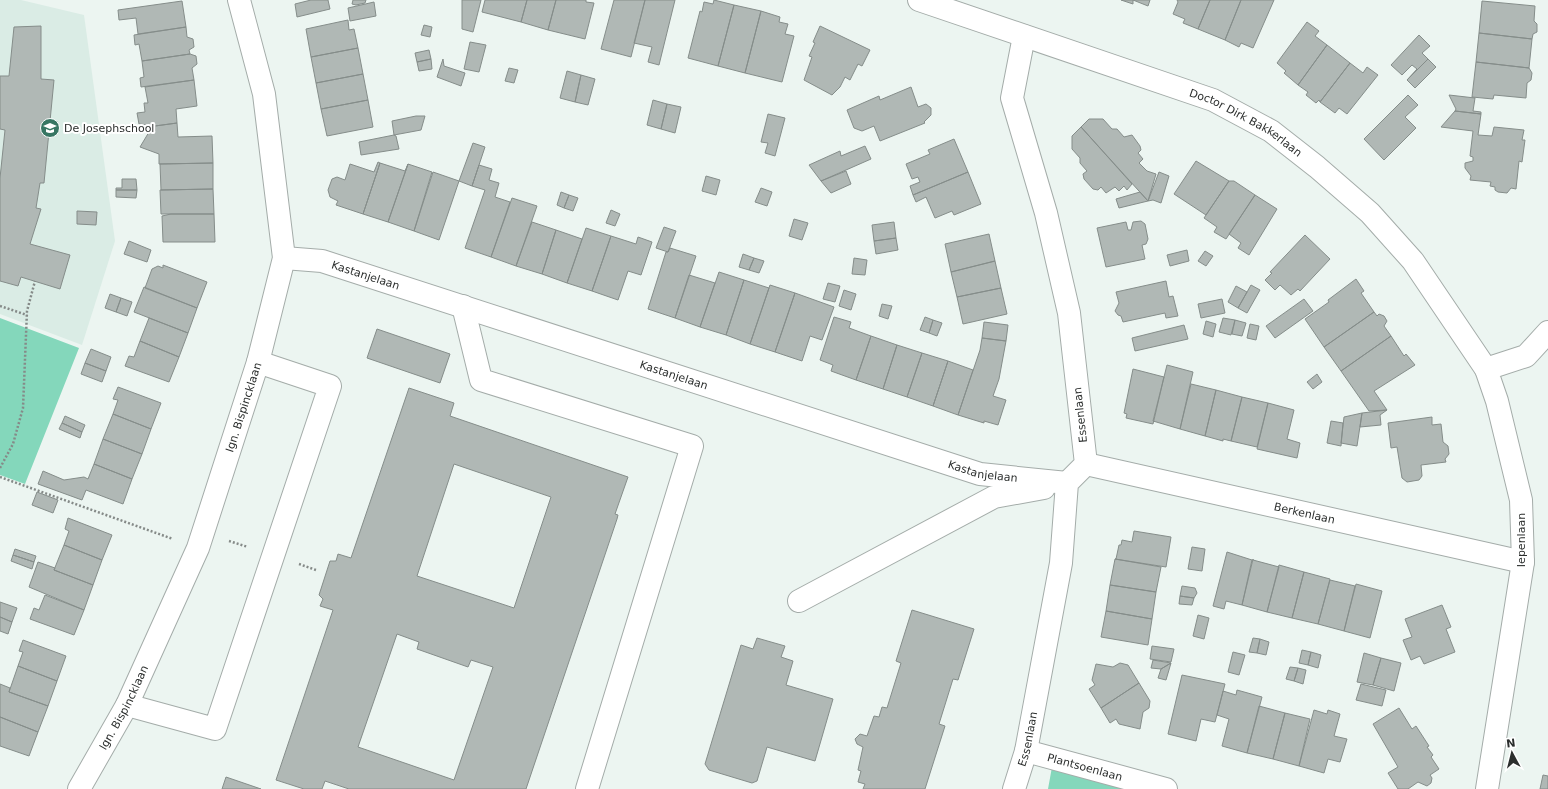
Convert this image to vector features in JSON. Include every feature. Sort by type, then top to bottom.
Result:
[{"type":"street","name":"Ign. Bispincklaan","points":[[79,789],[127,705],[198,548],[258,362],[284,258],[264,94],[239,0]]},
{"type":"street","name":"Doctor Dirk Bakkerlaan","points":[[919,0],[1213,100],[1271,131],[1317,167],[1370,213],[1408,255],[1486,369]]},
{"type":"street","name":"Essenlaan","points":[[1024,36],[1012,98],[1046,213],[1069,312],[1086,464]]},
{"type":"street","name":"Kastanjelaan","points":[[284,258],[322,261],[980,474],[1067,483]]},
{"type":"street","points":[[463,306],[481,380],[692,446],[587,789]]},
{"type":"street","points":[[1486,369],[1526,356],[1548,332]]},
{"type":"street","points":[[127,705],[215,729],[330,386],[258,362]]},
{"type":"street","name":"Iepenlaan","points":[[1486,369],[1497,400],[1521,500],[1523,562],[1487,789]]},
{"type":"street","points":[[799,601],[994,497],[1067,483],[1086,464]]},
{"type":"street","name":"Berkenlaan","points":[[1086,464],[1523,562]]},
{"type":"street","name":"Essenlaan","points":[[1014,789],[1026,752],[1061,563],[1067,483]]},
{"type":"street","name":"Plantsoenlaan","points":[[1026,752],[1166,789]]},
{"type":"path","points":[[0,468],[13,444],[23,408],[27,315],[35,281]]},
{"type":"path","points":[[0,306],[27,315]]},
{"type":"path","points":[[0,477],[198,548]]},
{"type":"shaded area","name":"De Josephschool","points":[[0,0],[21,0],[84,15],[115,241],[82,345],[0,314]]},
{"type":"green space","points":[[0,318],[79,348],[25,484],[0,475]]},
{"type":"green space","points":[[1052,767],[1130,789],[1048,789]]},
{"type":"building","points":[[311,0],[328,0],[330,9],[297,17],[295,4]]},
{"type":"building","points":[[353,0],[366,0],[365,3],[356,5],[352,4]]},
{"type":"building","points":[[462,0],[481,0],[473,32],[462,29]]},
{"type":"building","points":[[485,0],[527,0],[521,22],[482,12]]},
{"type":"building","points":[[527,0],[556,0],[548,30],[521,22]]},
{"type":"building","points":[[556,0],[586,0],[586,2],[594,3],[585,39],[548,30]]},
{"type":"building","points":[[614,0],[645,0],[631,57],[601,49]]},
{"type":"building","points":[[645,0],[675,0],[659,65],[648,62],[652,47],[634,43]]},
{"type":"building","points":[[714,0],[734,5],[718,66],[688,58],[700,11],[702,12],[704,2],[713,4]]},
{"type":"building","points":[[1121,0],[1133,0],[1133,4]]},
{"type":"building","points":[[1133,0],[1150,0],[1148,6]]},
{"type":"building","points":[[1177,0],[1210,0],[1198,29],[1183,23],[1185,19],[1173,14],[1178,2]]},
{"type":"building","points":[[1210,0],[1241,0],[1225,40],[1198,29]]},
{"type":"building","points":[[1241,0],[1274,0],[1253,48],[1241,43],[1239,47],[1225,40]]},
{"type":"building","points":[[182,1],[186,27],[138,34],[136,18],[119,20],[118,10]]},
{"type":"building","points":[[1482,1],[1535,6],[1534,21],[1537,24],[1537,32],[1533,34],[1532,39],[1479,33]]},
{"type":"building","points":[[374,2],[376,16],[350,21],[348,8]]},
{"type":"building","points":[[734,5],[761,11],[745,73],[718,66]]},
{"type":"building","points":[[761,11],[780,17],[779,22],[788,24],[785,34],[794,36],[782,82],[745,73]]},
{"type":"building","points":[[348,20],[349,30],[354,29],[358,48],[311,57],[306,29]]},
{"type":"building","points":[[1307,22],[1319,31],[1315,36],[1327,45],[1298,85],[1284,73],[1286,71],[1277,63]]},
{"type":"building","points":[[424,25],[432,27],[430,37],[421,35]]},
{"type":"building","points":[[41,26],[41,79],[54,80],[44,183],[40,183],[36,208],[41,209],[30,244],[70,255],[60,289],[21,277],[18,286],[0,281],[0,178],[5,130],[0,129],[0,76],[9,76],[14,27]]},
{"type":"building","points":[[820,26],[870,50],[862,66],[858,64],[850,80],[845,77],[840,87],[832,95],[804,80],[812,57],[809,56],[815,43],[813,42]]},
{"type":"building","points":[[186,27],[187,37],[193,39],[194,47],[189,50],[190,54],[142,61],[139,44],[135,45],[134,35]]},
{"type":"building","points":[[1479,33],[1532,39],[1529,68],[1476,62]]},
{"type":"building","points":[[1419,35],[1430,46],[1422,53],[1428,59],[1407,80],[1417,69],[1412,65],[1402,75],[1391,65]]},
{"type":"building","points":[[470,42],[486,45],[479,72],[464,69]]},
{"type":"building","points":[[1327,45],[1350,63],[1320,102],[1319,100],[1316,103],[1306,95],[1308,92],[1298,85]]},
{"type":"building","points":[[358,48],[363,74],[316,83],[311,57]]},
{"type":"building","points":[[429,50],[431,59],[417,62],[415,53]]},
{"type":"building","points":[[190,54],[196,56],[197,64],[192,68],[194,80],[141,87],[140,78],[144,77],[142,61]]},
{"type":"building","points":[[431,59],[432,69],[419,71],[417,62]]},
{"type":"building","points":[[443,59],[444,66],[465,73],[461,86],[437,77]]},
{"type":"building","points":[[1428,59],[1436,67],[1415,88],[1407,80]]},
{"type":"building","points":[[1476,62],[1529,68],[1532,73],[1531,80],[1527,83],[1526,98],[1494,95],[1493,99],[1472,97]]},
{"type":"building","points":[[1350,63],[1363,73],[1367,67],[1378,75],[1347,114],[1339,108],[1335,113],[1320,102]]},
{"type":"building","points":[[509,68],[518,70],[514,83],[505,81]]},
{"type":"building","points":[[567,71],[581,75],[575,102],[560,98]]},
{"type":"building","points":[[363,74],[368,100],[321,109],[316,83]]},
{"type":"building","points":[[581,75],[595,79],[588,105],[575,102]]},
{"type":"building","points":[[194,80],[197,106],[176,109],[177,123],[155,126],[139,124],[137,113],[145,112],[144,103],[148,103],[145,87]]},
{"type":"building","points":[[911,87],[918,107],[926,104],[931,108],[931,115],[924,122],[925,123],[880,141],[874,126],[862,131],[854,128],[847,110],[879,96],[880,100]]},
{"type":"building","points":[[1408,95],[1418,105],[1405,117],[1416,128],[1384,160],[1364,139]]},
{"type":"building","points":[[1449,95],[1475,98],[1473,111],[1481,112],[1481,114],[1455,111],[1456,109]]},
{"type":"building","points":[[368,100],[373,127],[327,136],[321,109]]},
{"type":"building","points":[[653,100],[667,104],[661,129],[647,125]]},
{"type":"building","points":[[667,104],[681,107],[675,133],[661,129]]},
{"type":"building","points":[[1455,111],[1481,114],[1478,135],[1492,136],[1494,127],[1524,130],[1522,140],[1525,140],[1522,162],[1519,161],[1516,189],[1511,188],[1507,193],[1498,192],[1495,190],[1495,187],[1490,186],[1491,182],[1470,180],[1471,176],[1465,168],[1465,163],[1473,161],[1473,157],[1470,156],[1473,131],[1441,127]]},
{"type":"building","points":[[768,114],[785,118],[775,156],[765,153],[768,143],[761,142]]},
{"type":"building","points":[[416,116],[425,116],[421,130],[394,135],[392,121]]},
{"type":"building","points":[[1089,119],[1103,119],[1112,129],[1117,129],[1124,137],[1132,135],[1140,146],[1141,150],[1138,153],[1143,159],[1139,163],[1147,171],[1156,174],[1148,201],[1081,127]]},
{"type":"building","points":[[177,123],[178,137],[212,136],[213,163],[159,164],[159,154],[140,147],[149,132],[155,131],[155,126]]},
{"type":"building","points":[[1081,127],[1132,184],[1127,190],[1124,186],[1119,191],[1115,187],[1106,193],[1101,187],[1098,190],[1093,189],[1084,179],[1083,174],[1087,171],[1080,163],[1080,158],[1072,149],[1072,136]]},
{"type":"building","points":[[394,135],[396,136],[399,149],[361,155],[359,142]]},
{"type":"building","points":[[954,139],[968,172],[913,195],[910,186],[920,182],[918,177],[912,179],[906,164],[930,154],[928,150]]},
{"type":"building","points":[[473,143],[485,147],[472,186],[459,181]]},
{"type":"building","points":[[865,146],[871,159],[821,181],[809,165],[840,151],[841,156]]},
{"type":"building","points":[[1196,161],[1229,181],[1206,215],[1174,194]]},
{"type":"building","points":[[378,162],[380,163],[363,214],[336,205],[338,201],[330,197],[328,190],[332,179],[337,177],[345,180],[350,164],[374,172]]},
{"type":"building","points":[[213,163],[213,189],[161,190],[160,164]]},
{"type":"building","points":[[380,163],[405,171],[408,164],[388,222],[363,214]]},
{"type":"building","points":[[408,164],[432,172],[414,231],[388,222]]},
{"type":"building","points":[[479,165],[492,169],[489,180],[499,183],[495,197],[510,202],[491,257],[465,248],[485,190],[472,186]]},
{"type":"building","points":[[846,171],[851,184],[831,193],[821,181]]},
{"type":"building","points":[[433,172],[459,181],[439,240],[414,231]]},
{"type":"building","points":[[968,172],[981,204],[954,215],[952,211],[935,218],[926,197],[916,202],[913,195]]},
{"type":"building","points":[[1159,172],[1169,176],[1161,203],[1153,200],[1148,201]]},
{"type":"building","points":[[706,176],[720,180],[716,195],[702,191]]},
{"type":"building","points":[[122,179],[136,179],[137,190],[116,190],[116,188],[122,188]]},
{"type":"building","points":[[1229,181],[1234,181],[1255,195],[1226,239],[1214,232],[1217,227],[1204,218]]},
{"type":"building","points":[[761,188],[772,192],[767,206],[755,202]]},
{"type":"building","points":[[213,189],[214,214],[161,214],[160,190]]},
{"type":"building","points":[[116,190],[137,190],[136,198],[116,197]]},
{"type":"building","points":[[561,192],[569,195],[564,208],[557,205]]},
{"type":"building","points":[[1140,192],[1148,201],[1119,208],[1116,199]]},
{"type":"building","points":[[569,195],[578,198],[573,211],[564,208]]},
{"type":"building","points":[[1255,195],[1277,209],[1249,255],[1238,248],[1241,243],[1229,234]]},
{"type":"building","points":[[512,198],[537,206],[516,266],[491,257]]},
{"type":"building","points":[[611,210],[620,214],[615,226],[606,223]]},
{"type":"building","points":[[77,211],[97,212],[96,225],[77,224]]},
{"type":"building","points":[[171,214],[214,214],[215,242],[163,242],[162,216]]},
{"type":"building","points":[[794,219],[808,223],[802,240],[789,236]]},
{"type":"building","points":[[1141,221],[1145,224],[1148,239],[1146,244],[1142,245],[1145,259],[1106,267],[1097,228],[1126,222],[1128,230],[1131,230],[1133,222]]},
{"type":"building","points":[[532,222],[556,230],[542,274],[516,266]]},
{"type":"building","points":[[894,222],[896,238],[874,241],[872,225]]},
{"type":"building","points":[[664,227],[676,231],[668,252],[656,248]]},
{"type":"building","points":[[586,228],[611,236],[592,291],[567,283]]},
{"type":"building","points":[[556,230],[582,239],[567,283],[542,274]]},
{"type":"building","points":[[989,234],[995,261],[951,272],[945,244]]},
{"type":"building","points":[[1305,235],[1330,259],[1300,291],[1298,289],[1291,295],[1280,285],[1275,290],[1265,280],[1272,273],[1270,272]]},
{"type":"building","points":[[611,236],[636,244],[638,237],[652,242],[641,275],[628,271],[618,300],[592,291]]},
{"type":"building","points":[[896,238],[898,250],[876,254],[874,241]]},
{"type":"building","points":[[129,241],[151,250],[147,262],[124,254]]},
{"type":"building","points":[[670,248],[696,256],[675,318],[648,309],[666,252],[668,252]]},
{"type":"building","points":[[1187,250],[1189,261],[1170,266],[1167,255]]},
{"type":"building","points":[[1205,251],[1213,256],[1206,266],[1198,261]]},
{"type":"building","points":[[743,254],[754,258],[749,270],[739,267]]},
{"type":"building","points":[[754,258],[764,261],[759,273],[749,270]]},
{"type":"building","points":[[854,258],[867,260],[865,275],[852,274]]},
{"type":"building","points":[[995,261],[1001,288],[957,297],[951,272]]},
{"type":"building","points":[[163,265],[207,282],[197,308],[145,288],[152,269],[158,266],[163,268]]},
{"type":"building","points":[[719,272],[744,280],[726,335],[700,327]]},
{"type":"building","points":[[689,275],[715,283],[700,327],[675,318]]},
{"type":"building","points":[[1356,279],[1364,291],[1361,293],[1374,312],[1324,347],[1305,319],[1329,302],[1328,300]]},
{"type":"building","points":[[744,280],[769,288],[750,344],[726,335]]},
{"type":"building","points":[[1166,281],[1169,297],[1173,296],[1178,316],[1166,318],[1165,313],[1123,322],[1121,316],[1115,311],[1119,303],[1116,292]]},
{"type":"building","points":[[828,283],[840,286],[835,302],[823,299]]},
{"type":"building","points":[[770,285],[795,293],[775,352],[750,344]]},
{"type":"building","points":[[1251,285],[1260,290],[1247,313],[1238,308]]},
{"type":"building","points":[[1236,286],[1247,292],[1238,308],[1228,302]]},
{"type":"building","points":[[144,287],[197,308],[188,333],[134,312]]},
{"type":"building","points":[[1001,288],[1007,314],[963,324],[957,297]]},
{"type":"building","points":[[844,290],[856,294],[851,310],[839,306]]},
{"type":"building","points":[[795,293],[834,307],[822,340],[810,336],[802,361],[775,352]]},
{"type":"building","points":[[110,294],[121,298],[116,312],[105,308]]},
{"type":"building","points":[[121,298],[132,302],[127,316],[116,312]]},
{"type":"building","points":[[1222,299],[1225,313],[1201,318],[1198,304]]},
{"type":"building","points":[[1304,299],[1313,311],[1275,338],[1266,326]]},
{"type":"building","points":[[882,304],[892,306],[888,319],[879,316]]},
{"type":"building","points":[[1374,312],[1377,316],[1379,314],[1384,316],[1387,321],[1384,326],[1391,336],[1341,371],[1324,347]]},
{"type":"building","points":[[834,317],[851,322],[849,328],[871,336],[856,380],[831,371],[833,365],[820,360]]},
{"type":"building","points":[[925,317],[933,320],[929,333],[920,330]]},
{"type":"building","points":[[149,318],[188,333],[179,357],[140,341]]},
{"type":"building","points":[[1223,318],[1235,320],[1231,335],[1219,332]]},
{"type":"building","points":[[933,320],[942,323],[937,336],[929,333]]},
{"type":"building","points":[[1235,320],[1246,323],[1242,336],[1232,334]]},
{"type":"building","points":[[1206,321],[1216,324],[1213,337],[1203,334]]},
{"type":"building","points":[[984,322],[1008,325],[1006,341],[982,338]]},
{"type":"building","points":[[1250,324],[1259,326],[1256,340],[1247,338]]},
{"type":"building","points":[[1184,325],[1188,339],[1135,351],[1132,338]]},
{"type":"building","points":[[377,329],[450,354],[440,383],[367,358]]},
{"type":"building","points":[[871,336],[897,345],[883,389],[856,380]]},
{"type":"building","points":[[1391,336],[1404,356],[1406,354],[1415,365],[1374,391],[1387,410],[1369,411],[1341,371]]},
{"type":"building","points":[[982,338],[1006,341],[999,379],[993,396],[1006,400],[998,425],[984,421],[984,423],[958,415],[980,350]]},
{"type":"building","points":[[140,341],[179,357],[169,382],[125,366],[129,356],[134,357]]},
{"type":"building","points":[[897,345],[922,353],[907,397],[883,389]]},
{"type":"building","points":[[91,349],[111,357],[106,371],[85,363]]},
{"type":"building","points":[[922,353],[948,361],[933,406],[907,397]]},
{"type":"building","points":[[948,361],[973,370],[958,415],[933,406]]},
{"type":"building","points":[[85,363],[106,371],[102,382],[81,374]]},
{"type":"building","points":[[1167,365],[1193,372],[1180,429],[1153,421]]},
{"type":"building","points":[[1133,369],[1164,377],[1153,424],[1126,418],[1127,414],[1124,413]]},
{"type":"building","points":[[1317,374],[1322,382],[1313,389],[1307,382]]},
{"type":"building","points":[[1191,384],[1216,390],[1205,436],[1180,429]]},
{"type":"building","points":[[118,387],[161,403],[151,429],[113,414],[118,400],[113,399]]},
{"type":"building","points":[[409,388],[454,403],[450,416],[628,477],[615,514],[618,515],[617,519],[526,789],[349,789],[325,781],[322,789],[304,789],[276,780],[333,610],[320,606],[323,599],[319,595],[330,561],[336,561],[338,554],[351,558]],"holes":[[[454,464],[551,497],[514,608],[417,576]],[[397,634],[419,642],[417,649],[468,667],[471,660],[493,667],[454,780],[358,747]]]},
{"type":"building","points":[[1216,390],[1242,397],[1231,441],[1223,439],[1223,441],[1205,436]]},
{"type":"building","points":[[1242,397],[1268,403],[1257,447],[1231,441]]},
{"type":"building","points":[[1268,403],[1294,410],[1287,439],[1300,443],[1297,458],[1257,449]]},
{"type":"building","points":[[1387,410],[1380,415],[1381,425],[1360,427],[1362,413]]},
{"type":"building","points":[[1362,413],[1357,446],[1341,443],[1344,417]]},
{"type":"building","points":[[113,414],[151,429],[142,454],[103,439]]},
{"type":"building","points":[[65,416],[85,425],[82,432],[62,423]]},
{"type":"building","points":[[1432,417],[1432,425],[1441,424],[1443,442],[1448,446],[1449,454],[1445,459],[1446,462],[1421,465],[1422,476],[1419,480],[1407,482],[1402,478],[1397,447],[1391,448],[1388,423]]},
{"type":"building","points":[[1331,421],[1343,423],[1341,446],[1327,443]]},
{"type":"building","points":[[62,423],[82,432],[80,438],[59,429]]},
{"type":"building","points":[[103,439],[142,454],[132,479],[94,464]]},
{"type":"building","points":[[94,464],[132,479],[123,504],[86,490],[82,500],[38,484],[43,471],[64,480],[84,477],[88,479]]},
{"type":"building","points":[[37,492],[58,500],[53,513],[32,505]]},
{"type":"building","points":[[68,518],[112,535],[102,560],[64,545],[69,531],[65,529]]},
{"type":"building","points":[[1134,531],[1171,537],[1166,567],[1115,559],[1122,540],[1132,542]]},
{"type":"building","points":[[64,545],[102,560],[93,585],[54,570]]},
{"type":"building","points":[[1192,547],[1205,549],[1202,571],[1188,569]]},
{"type":"building","points":[[15,549],[36,556],[34,562],[13,555]]},
{"type":"building","points":[[1227,552],[1252,560],[1242,605],[1226,601],[1224,609],[1213,606]]},
{"type":"building","points":[[13,555],[34,562],[32,569],[11,561]]},
{"type":"building","points":[[1115,559],[1161,567],[1156,592],[1110,585]]},
{"type":"building","points":[[1253,559],[1279,567],[1267,612],[1242,605]]},
{"type":"building","points":[[38,562],[55,568],[54,570],[93,585],[84,610],[29,587]]},
{"type":"building","points":[[1279,565],[1304,572],[1292,618],[1267,612]]},
{"type":"building","points":[[1304,572],[1330,579],[1318,624],[1292,618]]},
{"type":"building","points":[[1330,580],[1355,586],[1344,631],[1318,624]]},
{"type":"building","points":[[1356,584],[1382,591],[1370,638],[1344,631]]},
{"type":"building","points":[[1110,585],[1156,592],[1152,619],[1106,611]]},
{"type":"building","points":[[1182,586],[1195,588],[1197,593],[1194,598],[1180,596]]},
{"type":"building","points":[[45,595],[84,610],[74,635],[30,619],[34,608],[39,610]]},
{"type":"building","points":[[1180,596],[1194,598],[1192,605],[1179,604]]},
{"type":"building","points":[[0,602],[17,608],[12,622],[0,617]]},
{"type":"building","points":[[1442,605],[1451,627],[1446,629],[1455,652],[1424,664],[1420,656],[1411,660],[1403,640],[1412,637],[1405,619]]},
{"type":"building","points":[[912,610],[974,629],[958,680],[953,679],[939,724],[945,726],[925,789],[863,789],[865,784],[858,782],[861,771],[858,770],[863,747],[857,744],[855,739],[860,734],[867,736],[874,716],[879,717],[882,707],[887,708],[901,663],[896,661]]},
{"type":"building","points":[[1106,611],[1152,619],[1148,645],[1101,637]]},
{"type":"building","points":[[1198,615],[1209,618],[1204,639],[1193,636]]},
{"type":"building","points":[[0,617],[12,622],[8,634],[0,631]]},
{"type":"building","points":[[757,638],[785,646],[781,657],[793,661],[786,685],[833,699],[815,761],[767,747],[757,781],[752,783],[709,770],[705,764],[741,645],[753,649]]},
{"type":"building","points":[[1253,638],[1260,639],[1257,653],[1249,652]]},
{"type":"building","points":[[1260,639],[1269,642],[1266,655],[1257,653]]},
{"type":"building","points":[[23,640],[66,656],[57,681],[18,666],[23,652],[19,651]]},
{"type":"building","points":[[1152,646],[1174,649],[1171,662],[1150,659]]},
{"type":"building","points":[[1302,650],[1311,652],[1308,665],[1299,663]]},
{"type":"building","points":[[1233,652],[1245,655],[1239,675],[1228,672]]},
{"type":"building","points":[[1311,652],[1321,655],[1318,668],[1308,665]]},
{"type":"building","points":[[1364,653],[1381,658],[1373,685],[1357,682]]},
{"type":"building","points":[[1381,658],[1401,663],[1394,691],[1373,685]]},
{"type":"building","points":[[1153,660],[1171,663],[1161,669],[1151,668]]},
{"type":"building","points":[[1120,663],[1128,665],[1139,683],[1101,708],[1089,689],[1095,685],[1092,680],[1096,664],[1113,667]]},
{"type":"building","points":[[1171,663],[1166,680],[1158,678],[1161,669]]},
{"type":"building","points":[[18,666],[57,681],[48,706],[9,692]]},
{"type":"building","points":[[1290,667],[1298,668],[1294,681],[1286,679]]},
{"type":"building","points":[[1298,668],[1306,670],[1303,684],[1294,681]]},
{"type":"building","points":[[1182,675],[1225,684],[1215,722],[1201,719],[1196,741],[1168,734]]},
{"type":"building","points":[[1139,683],[1150,701],[1149,708],[1143,712],[1140,729],[1119,724],[1116,719],[1110,723],[1101,708]]},
{"type":"building","points":[[0,684],[10,688],[9,692],[48,706],[38,732],[0,717]]},
{"type":"building","points":[[1361,684],[1386,690],[1382,706],[1356,700]]},
{"type":"building","points":[[1237,690],[1262,697],[1247,753],[1222,746],[1229,719],[1217,715],[1223,691],[1236,695]]},
{"type":"building","points":[[1259,706],[1285,713],[1273,759],[1247,753]]},
{"type":"building","points":[[1399,708],[1412,729],[1416,726],[1429,746],[1427,747],[1433,755],[1431,757],[1439,769],[1430,775],[1432,778],[1431,783],[1427,786],[1418,782],[1408,789],[1398,789],[1388,773],[1398,767],[1373,724]]},
{"type":"building","points":[[1314,710],[1327,714],[1328,710],[1340,714],[1334,736],[1347,739],[1340,762],[1328,759],[1324,773],[1299,766]]},
{"type":"building","points":[[1285,713],[1310,719],[1299,766],[1273,759]]},
{"type":"building","points":[[0,717],[38,732],[29,756],[0,746]]},
{"type":"building","points":[[1543,775],[1548,776],[1548,789],[1540,789]]},
{"type":"building","points":[[226,777],[261,789],[222,789]]},
{"type":"place","name":"De Josephschool","points":[[50,128]]}]
